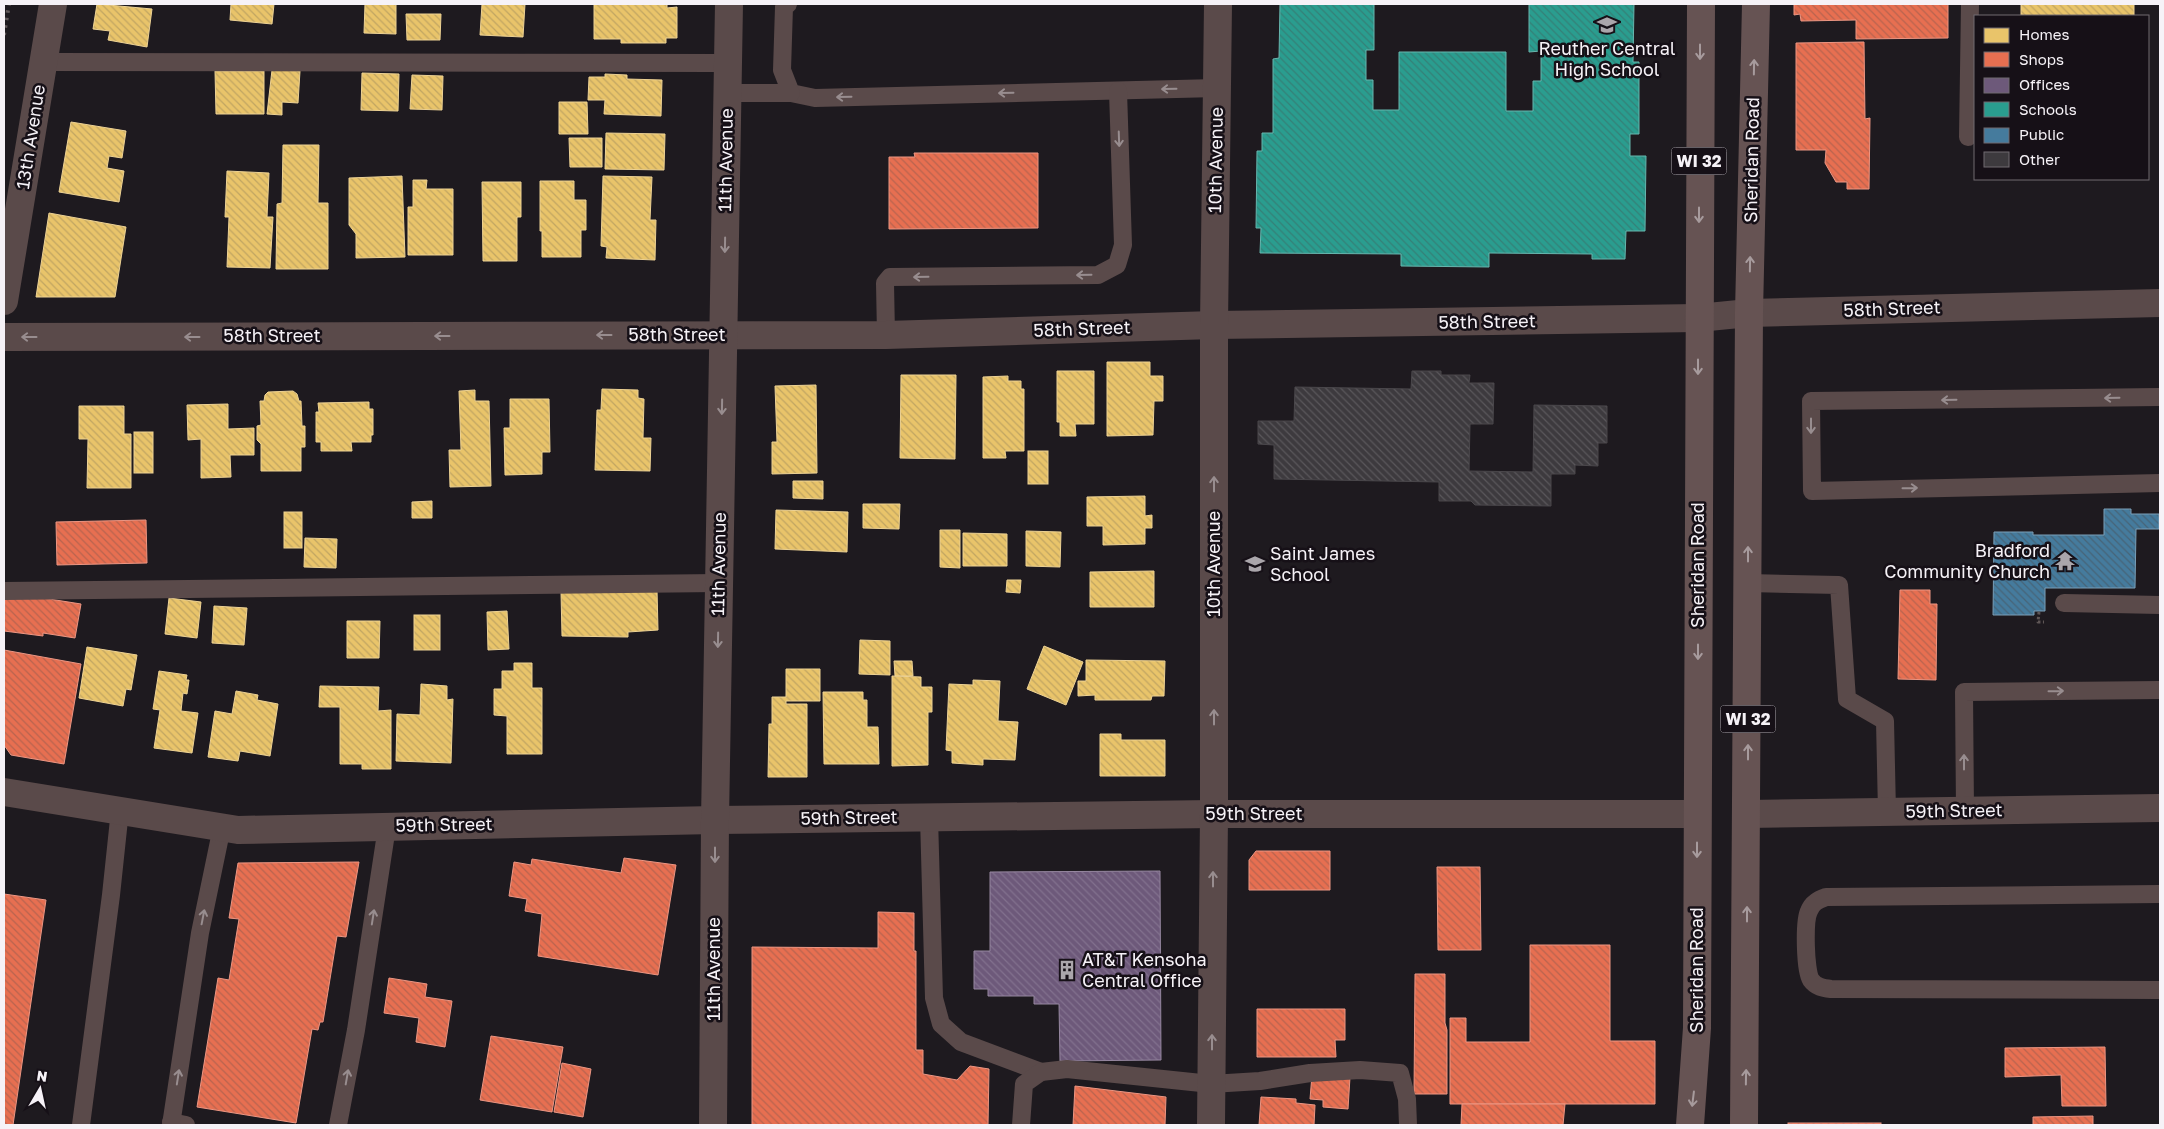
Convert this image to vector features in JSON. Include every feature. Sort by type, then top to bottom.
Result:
[{"type":"main road","name":"Sheridan Road","points":[[1690,1125],[1697,1028],[1698,318],[1701,4]]},
{"type":"main road","name":"Sheridan Road","points":[[1744,1125],[1749,313],[1756,4]]},
{"type":"street","name":"13th Avenue","points":[[4,301],[53,4]]},
{"type":"street","name":"11th Avenue","points":[[712,1125],[715,820],[729,4]]},
{"type":"street","name":"10th Avenue","points":[[1211,1125],[1214,814],[1214,325],[1218,4]]},
{"type":"street","name":"58th Street","points":[[4,337],[886,335],[1214,325],[1698,318],[1749,313],[2160,303]]},
{"type":"street","name":"59th Street","points":[[4,792],[238,830],[930,817],[1214,814],[1697,814]]},
{"type":"street","name":"59th Street","points":[[1747,814],[2160,808]]},
{"type":"lane","points":[[788,4],[784,7],[782,70],[791,92]]},
{"type":"lane","points":[[1968,137],[1970,4]]},
{"type":"lane","points":[[43,62],[728,63]]},
{"type":"lane","points":[[727,94],[791,92],[815,98],[1218,88]]},
{"type":"lane","points":[[886,335],[885,283],[890,277],[1098,275],[1117,265],[1122,245],[1118,90]]},
{"type":"lane","points":[[2160,397],[1811,402],[1812,490],[2160,483]]},
{"type":"lane","points":[[4,591],[719,583]]},
{"type":"lane","points":[[1748,583],[1839,585],[1847,699],[1885,721],[1887,812]]},
{"type":"lane","points":[[2064,603],[2160,605]]},
{"type":"lane","points":[[1965,811],[1964,692],[2160,690]]},
{"type":"lane","points":[[81,1125],[111,896],[120,810]]},
{"type":"lane","points":[[930,817],[934,998],[941,1024],[960,1042],[1041,1072],[1067,1069],[1211,1084],[1260,1081],[1310,1073],[1360,1070],[1400,1073],[1407,1099],[1408,1125]]},
{"type":"lane","points":[[176,1124],[200,933],[222,827]]},
{"type":"lane","points":[[338,1125],[356,1030],[387,827]]},
{"type":"lane","points":[[2160,894],[1826,897],[1815,901],[1808,911],[1806,922],[1808,972],[1811,980],[1819,988],[2160,990]]},
{"type":"lane","points":[[1022,1125],[1024,1084],[1041,1072]]},
{"type":"building: Homes","points":[[97,4],[152,9],[147,47],[108,40],[110,31],[93,29]]},
{"type":"building: Homes","points":[[231,4],[274,4],[272,24],[230,20]]},
{"type":"building: Homes","points":[[365,4],[396,4],[396,34],[364,33]]},
{"type":"building: Homes","points":[[482,4],[525,4],[523,37],[480,35]]},
{"type":"building: Homes","points":[[594,4],[667,4],[667,8],[677,7],[677,38],[666,38],[666,43],[621,43],[621,39],[594,39]]},
{"type":"building: Homes","points":[[2021,4],[2134,4],[2134,15],[2021,15]]},
{"type":"building: Homes","points":[[406,14],[441,14],[440,40],[407,40]]},
{"type":"building: Homes","points":[[272,70],[300,71],[298,103],[282,102],[282,115],[267,114]]},
{"type":"building: Homes","points":[[215,71],[264,71],[264,114],[216,114]]},
{"type":"building: Homes","points":[[362,73],[399,74],[398,111],[361,110]]},
{"type":"building: Homes","points":[[605,74],[627,75],[627,79],[662,80],[661,116],[604,114],[605,100],[588,100],[589,77],[605,77]]},
{"type":"building: Homes","points":[[412,75],[443,76],[442,110],[410,109]]},
{"type":"building: Homes","points":[[559,102],[587,102],[588,134],[559,134]]},
{"type":"building: Homes","points":[[71,122],[126,131],[122,158],[109,156],[107,168],[124,171],[119,202],[59,192]]},
{"type":"building: Homes","points":[[606,133],[665,134],[664,170],[605,169]]},
{"type":"building: Homes","points":[[569,138],[602,138],[602,167],[570,167]]},
{"type":"building: Homes","points":[[283,145],[319,145],[318,203],[328,203],[328,269],[276,269],[277,204],[282,203]]},
{"type":"building: Homes","points":[[227,171],[269,173],[267,217],[273,217],[270,268],[227,267],[229,217],[225,217]]},
{"type":"building: Homes","points":[[402,176],[405,257],[356,258],[356,234],[349,225],[349,178]]},
{"type":"building: Homes","points":[[603,176],[652,177],[650,220],[656,220],[655,260],[606,258],[607,247],[601,246]]},
{"type":"building: Homes","points":[[413,180],[427,180],[426,189],[453,189],[453,255],[408,255],[408,207],[413,207]]},
{"type":"building: Homes","points":[[540,181],[574,181],[574,200],[586,200],[586,230],[581,230],[581,257],[542,257]]},
{"type":"building: Homes","points":[[482,182],[521,182],[521,217],[517,217],[517,261],[483,261]]},
{"type":"building: Homes","points":[[49,213],[126,227],[115,297],[36,297]]},
{"type":"building: Homes","points":[[1107,362],[1150,362],[1150,376],[1163,376],[1163,401],[1154,401],[1153,435],[1107,436]]},
{"type":"building: Homes","points":[[1057,371],[1094,371],[1094,424],[1075,424],[1076,436],[1060,436],[1060,422],[1057,422]]},
{"type":"building: Homes","points":[[901,375],[956,375],[955,459],[900,458]]},
{"type":"building: Homes","points":[[1008,376],[1008,381],[1021,381],[1021,389],[1024,389],[1024,451],[1005,451],[1006,458],[983,458],[983,377]]},
{"type":"building: Homes","points":[[816,385],[817,473],[772,474],[772,442],[777,442],[775,386]]},
{"type":"building: Homes","points":[[602,389],[638,390],[638,398],[644,399],[643,438],[651,438],[650,471],[595,470],[597,410],[601,410]]},
{"type":"building: Homes","points":[[475,390],[475,401],[489,401],[491,486],[450,487],[449,450],[461,450],[459,391]]},
{"type":"building: Homes","points":[[293,391],[297,394],[299,401],[301,401],[302,426],[305,426],[305,447],[301,447],[301,471],[261,471],[261,444],[257,440],[257,426],[261,425],[260,401],[264,401],[265,395],[268,392]]},
{"type":"building: Homes","points":[[510,399],[549,399],[550,452],[542,452],[542,474],[505,475],[504,428],[510,428]]},
{"type":"building: Homes","points":[[369,402],[369,409],[373,409],[373,435],[371,435],[371,442],[351,442],[352,451],[321,451],[321,442],[316,442],[316,412],[319,412],[318,403]]},
{"type":"building: Homes","points":[[228,404],[228,429],[254,428],[254,455],[230,455],[231,477],[201,478],[201,439],[188,440],[187,405]]},
{"type":"building: Homes","points":[[79,406],[124,406],[124,434],[131,434],[131,488],[87,488],[88,439],[79,439]]},
{"type":"building: Homes","points":[[134,432],[153,432],[153,473],[134,473]]},
{"type":"building: Homes","points":[[1028,451],[1048,451],[1048,484],[1028,484]]},
{"type":"building: Homes","points":[[793,481],[823,481],[823,499],[793,498]]},
{"type":"building: Homes","points":[[1145,496],[1145,516],[1152,515],[1152,528],[1145,528],[1145,544],[1103,545],[1103,526],[1087,526],[1087,497]]},
{"type":"building: Homes","points":[[432,501],[432,518],[412,518],[412,502]]},
{"type":"building: Homes","points":[[863,504],[900,504],[899,529],[863,528]]},
{"type":"building: Homes","points":[[776,510],[848,512],[847,552],[775,549]]},
{"type":"building: Homes","points":[[284,512],[302,512],[302,548],[284,548]]},
{"type":"building: Homes","points":[[940,530],[960,530],[960,568],[940,567]]},
{"type":"building: Homes","points":[[1026,531],[1061,532],[1060,567],[1026,566]]},
{"type":"building: Homes","points":[[963,533],[1007,534],[1007,566],[963,566]]},
{"type":"building: Homes","points":[[305,538],[337,539],[336,568],[304,567]]},
{"type":"building: Homes","points":[[1154,571],[1154,607],[1090,607],[1090,572]]},
{"type":"building: Homes","points":[[1007,580],[1021,580],[1020,593],[1006,592]]},
{"type":"building: Homes","points":[[657,590],[658,630],[628,632],[628,637],[562,636],[561,592]]},
{"type":"building: Homes","points":[[169,598],[201,602],[197,638],[165,634]]},
{"type":"building: Homes","points":[[214,606],[247,608],[244,645],[212,643]]},
{"type":"building: Homes","points":[[507,611],[509,649],[488,650],[487,612]]},
{"type":"building: Homes","points":[[414,615],[440,615],[440,650],[414,650]]},
{"type":"building: Homes","points":[[347,621],[380,621],[379,658],[347,658]]},
{"type":"building: Homes","points":[[860,640],[890,641],[890,675],[859,674]]},
{"type":"building: Homes","points":[[1044,646],[1083,662],[1066,705],[1027,689]]},
{"type":"building: Homes","points":[[87,647],[137,655],[131,690],[126,689],[123,706],[79,698]]},
{"type":"building: Homes","points":[[1086,660],[1165,661],[1164,696],[1152,696],[1151,700],[1095,700],[1095,695],[1078,696],[1078,681],[1086,681]]},
{"type":"building: Homes","points":[[894,661],[912,661],[913,676],[895,676]]},
{"type":"building: Homes","points":[[514,663],[532,663],[532,688],[542,688],[542,754],[507,754],[507,716],[494,715],[494,689],[502,689],[502,671],[514,671]]},
{"type":"building: Homes","points":[[786,669],[820,669],[820,701],[786,701],[786,704],[807,704],[807,777],[768,777],[769,724],[772,724],[772,697],[786,697]]},
{"type":"building: Homes","points":[[159,671],[187,675],[186,680],[189,680],[187,694],[183,693],[181,711],[198,713],[192,753],[154,748],[160,710],[153,709]]},
{"type":"building: Homes","points":[[892,676],[921,677],[921,687],[932,687],[932,712],[928,712],[928,765],[892,766]]},
{"type":"building: Homes","points":[[973,680],[1000,681],[998,721],[1018,722],[1015,760],[983,759],[983,765],[952,763],[952,751],[946,750],[949,684],[973,685]]},
{"type":"building: Homes","points":[[421,684],[447,686],[447,700],[453,699],[451,763],[396,761],[397,714],[420,715]]},
{"type":"building: Homes","points":[[320,686],[379,687],[378,711],[391,710],[391,769],[362,769],[362,764],[340,764],[340,707],[319,707]]},
{"type":"building: Homes","points":[[236,691],[258,695],[257,700],[278,704],[270,756],[240,751],[238,761],[208,757],[215,711],[232,714]]},
{"type":"building: Homes","points":[[823,692],[863,692],[863,700],[867,700],[867,727],[878,727],[879,764],[824,764]]},
{"type":"building: Homes","points":[[1100,734],[1121,734],[1121,740],[1165,740],[1165,776],[1100,776]]},
{"type":"building: Shops","points":[[1794,4],[1948,4],[1948,38],[1856,39],[1856,20],[1801,21],[1800,14],[1794,15]]},
{"type":"building: Shops","points":[[1864,42],[1865,119],[1870,118],[1869,189],[1847,189],[1847,182],[1836,182],[1825,163],[1826,150],[1796,150],[1796,43]]},
{"type":"building: Shops","points":[[914,153],[1038,153],[1038,228],[889,229],[889,157],[915,157]]},
{"type":"building: Shops","points":[[146,520],[147,563],[57,565],[56,522]]},
{"type":"building: Shops","points":[[1900,590],[1930,590],[1930,604],[1937,604],[1936,680],[1898,679]]},
{"type":"building: Shops","points":[[5,592],[81,604],[75,638],[43,633],[43,636],[4,631]]},
{"type":"building: Shops","points":[[4,650],[81,664],[64,764],[11,755],[4,745]]},
{"type":"building: Shops","points":[[1256,851],[1330,851],[1330,890],[1249,890],[1249,860]]},
{"type":"building: Shops","points":[[624,858],[676,865],[658,975],[538,956],[542,914],[525,911],[527,899],[509,896],[514,862],[531,865],[532,859],[621,873]]},
{"type":"building: Shops","points":[[359,862],[346,937],[337,936],[323,1022],[320,1022],[318,1030],[312,1029],[296,1123],[197,1107],[218,978],[229,980],[239,919],[229,918],[238,863]]},
{"type":"building: Shops","points":[[1437,867],[1480,867],[1481,950],[1438,950]]},
{"type":"building: Shops","points":[[4,894],[46,900],[13,1125],[4,1125]]},
{"type":"building: Shops","points":[[878,912],[914,913],[916,1050],[923,1050],[923,1074],[957,1080],[970,1066],[989,1069],[988,1125],[752,1125],[752,947],[878,948]]},
{"type":"building: Shops","points":[[1530,945],[1610,945],[1610,1041],[1655,1041],[1655,1104],[1450,1104],[1450,1018],[1466,1018],[1466,1042],[1530,1042]]},
{"type":"building: Shops","points":[[1415,974],[1445,974],[1447,1094],[1414,1094]]},
{"type":"building: Shops","points":[[389,978],[427,984],[425,997],[452,1001],[445,1047],[416,1042],[419,1018],[384,1013]]},
{"type":"building: Shops","points":[[1257,1009],[1345,1009],[1345,1040],[1335,1040],[1336,1057],[1257,1057]]},
{"type":"building: Shops","points":[[491,1036],[563,1047],[552,1112],[480,1100]]},
{"type":"building: Shops","points":[[2105,1047],[2106,1106],[2062,1106],[2061,1075],[2005,1077],[2005,1048]]},
{"type":"building: Shops","points":[[562,1063],[591,1069],[583,1117],[554,1112]]},
{"type":"building: Shops","points":[[1312,1075],[1350,1077],[1348,1109],[1323,1107],[1323,1100],[1310,1099]]},
{"type":"building: Shops","points":[[1075,1086],[1166,1097],[1165,1125],[1073,1125]]},
{"type":"building: Shops","points":[[1261,1097],[1296,1099],[1296,1103],[1315,1105],[1314,1125],[1259,1125]]},
{"type":"building: Shops","points":[[1462,1104],[1565,1104],[1563,1125],[1461,1125]]},
{"type":"building: Shops","points":[[2093,1116],[2093,1125],[2033,1125],[2033,1117]]},
{"type":"building: Shops","points":[[1788,1123],[1881,1123],[1881,1125],[1788,1125]]},
{"type":"building: Offices","name":"AT&T Kensoha Central Office","points":[[1160,871],[1161,1060],[1060,1061],[1059,1004],[1034,1004],[1034,996],[988,996],[988,989],[974,989],[974,951],[990,951],[990,872]]},
{"type":"building: Schools","points":[[1280,4],[1374,4],[1374,50],[1366,50],[1366,80],[1373,80],[1373,110],[1399,110],[1399,52],[1506,52],[1506,111],[1533,111],[1533,81],[1541,81],[1541,51],[1529,52],[1529,4],[1634,4],[1633,62],[1639,62],[1639,134],[1630,134],[1630,156],[1646,156],[1645,231],[1626,231],[1625,259],[1592,259],[1592,254],[1489,253],[1489,267],[1401,266],[1401,254],[1260,253],[1261,228],[1256,228],[1257,151],[1262,151],[1262,133],[1273,133],[1273,59],[1279,58]]},
{"type":"building: Public","name":"Bradford Community Church","points":[[2104,509],[2131,509],[2131,514],[2159,514],[2159,529],[2136,529],[2135,588],[2045,588],[2045,611],[2034,611],[2034,615],[1993,615],[1994,532],[2033,532],[2033,535],[2104,535]]},
{"type":"building: Other","points":[[1412,371],[1441,371],[1441,375],[1470,375],[1469,383],[1494,383],[1493,424],[1470,424],[1469,471],[1533,472],[1534,405],[1607,406],[1607,443],[1598,443],[1598,466],[1575,465],[1575,474],[1551,474],[1551,506],[1475,505],[1471,501],[1439,501],[1439,482],[1274,479],[1274,445],[1258,444],[1258,421],[1294,421],[1295,387],[1411,389]]},
{"type":"railway","points":[[4,35],[9,4]]},
{"type":"place","name":"Reuther Central High School","points":[[1607,25]]},
{"type":"place","name":"Bradford Community Church","points":[[2065,561]]},
{"type":"place","name":"Saint James School","points":[[1255,564]]},
{"type":"place","name":"AT&T Kensoha Central Office","points":[[1067,970]]}]
